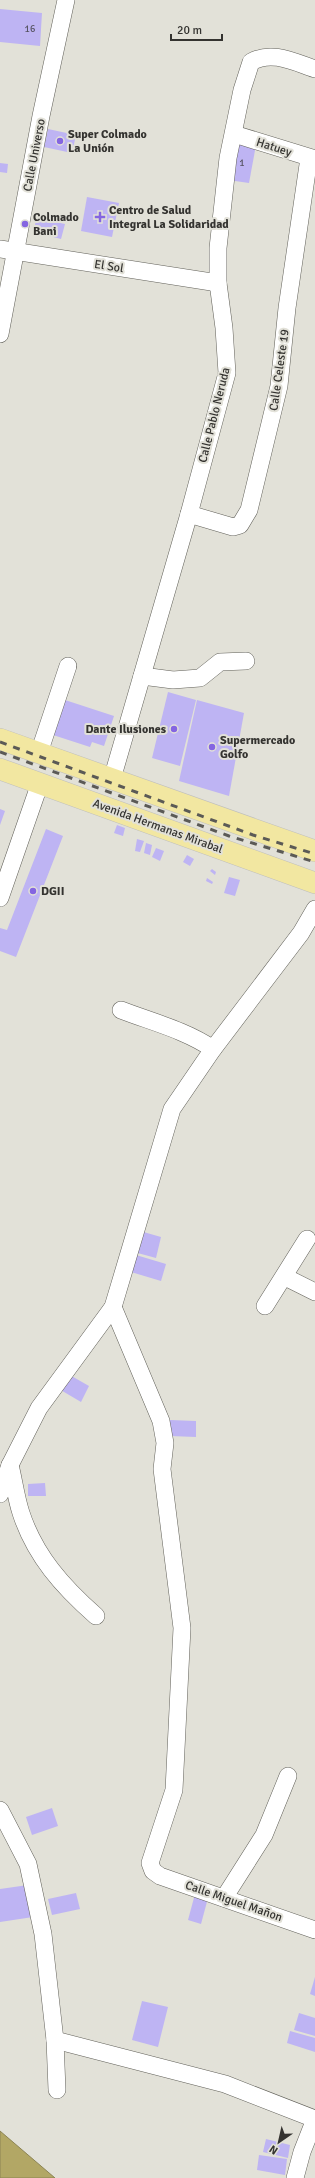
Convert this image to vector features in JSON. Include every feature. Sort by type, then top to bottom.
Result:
[{"type":"main road","points":[[0,739],[315,852]]},
{"type":"main road","name":"Avenida Hermanas Mirabal","points":[[0,769],[315,883]]},
{"type":"street","name":"Calle Universo","points":[[0,334],[8,250],[66,0]]},
{"type":"street","name":"Calle Pablo Neruda","points":[[112,779],[189,514],[227,373],[224,328],[218,284],[218,248],[228,158],[242,90],[251,62],[260,56],[277,57],[315,69]]},
{"type":"street","name":"Hatuey","points":[[234,134],[312,159]]},
{"type":"street","name":"Calle Celeste 19","points":[[189,514],[233,527],[240,525],[249,510],[279,386],[287,308],[312,159]]},
{"type":"street","name":"El Sol","points":[[8,250],[218,284]]},
{"type":"street","points":[[142,676],[173,680],[200,678],[220,662],[246,661]]},
{"type":"street","points":[[39,753],[68,666]]},
{"type":"street","points":[[0,898],[40,784]]},
{"type":"street","points":[[0,1494],[10,1464],[39,1408],[113,1307],[172,1109],[213,1048],[301,933],[315,909]]},
{"type":"street","points":[[121,1010],[178,1030],[213,1048]]},
{"type":"street","points":[[265,1306],[285,1277],[307,1238]]},
{"type":"street","points":[[285,1277],[315,1292]]},
{"type":"street","name":"Calle Miguel Mañon","points":[[113,1307],[161,1421],[164,1443],[162,1469],[182,1628],[174,1790],[150,1863],[153,1871],[160,1876],[315,1930]]},
{"type":"street","points":[[10,1464],[21,1513],[43,1562],[68,1592],[96,1616]]},
{"type":"street","points":[[224,1898],[264,1835],[288,1776]]},
{"type":"street","points":[[0,1810],[28,1864],[43,1934],[55,2040],[57,2090]]},
{"type":"street","points":[[55,2040],[225,2084],[315,2119],[302,2152],[295,2178]]},
{"type":"shaded area","points":[[0,2131],[55,2178],[0,2178]]},
{"type":"building","points":[[0,9],[42,13],[40,46],[0,42]]},
{"type":"building","name":"Super Colmado La Unión","points":[[48,129],[76,135],[72,153],[44,147]]},
{"type":"building","points":[[235,141],[256,145],[249,183],[228,180]]},
{"type":"building","points":[[0,163],[8,164],[7,173],[0,172]]},
{"type":"building","name":"Centro de Salud Integral La Solidaridad","points":[[87,197],[119,203],[112,237],[81,231]]},
{"type":"building","points":[[36,218],[65,224],[61,239],[34,232]]},
{"type":"building","name":"Dante Ilusiones","points":[[168,692],[196,700],[180,766],[152,758]]},
{"type":"building","points":[[65,700],[114,716],[104,746],[92,742],[90,747],[53,735]]},
{"type":"building","name":"Supermercado Golfo","points":[[197,700],[244,713],[229,796],[179,781]]},
{"type":"building","points":[[0,809],[5,811],[0,825]]},
{"type":"building","points":[[117,825],[125,828],[123,836],[114,833]]},
{"type":"building","points":[[46,829],[63,836],[16,957],[0,951],[0,928],[7,930]]},
{"type":"building","points":[[137,839],[144,841],[140,852],[135,851]]},
{"type":"building","points":[[146,843],[152,845],[150,855],[144,853]]},
{"type":"building","points":[[156,848],[164,851],[160,861],[152,857]]},
{"type":"building","points":[[187,855],[194,859],[190,866],[183,862]]},
{"type":"building","points":[[212,869],[216,872],[215,875],[210,871]]},
{"type":"building","points":[[229,877],[240,880],[235,896],[224,893]]},
{"type":"building","points":[[207,878],[213,882],[212,884],[206,881]]},
{"type":"building","points":[[140,1231],[161,1237],[156,1258],[134,1252]]},
{"type":"building","points":[[136,1255],[166,1264],[161,1281],[131,1272]]},
{"type":"building","points":[[68,1374],[89,1386],[81,1402],[59,1389]]},
{"type":"building","points":[[170,1420],[196,1421],[196,1437],[170,1436]]},
{"type":"building","points":[[45,1483],[46,1496],[28,1496],[28,1484]]},
{"type":"building","points":[[52,1808],[58,1826],[32,1835],[26,1817]]},
{"type":"building","points":[[28,1885],[33,1917],[0,1922],[0,1889]]},
{"type":"building","points":[[76,1893],[80,1909],[52,1915],[48,1899]]},
{"type":"building","points":[[195,1894],[208,1898],[201,1924],[188,1920]]},
{"type":"building","points":[[315,1977],[315,1996],[310,1994]]},
{"type":"building","points":[[142,2001],[168,2007],[158,2047],[132,2040]]},
{"type":"building","points":[[299,2013],[315,2018],[315,2036],[294,2030]]},
{"type":"building","points":[[290,2031],[315,2038],[315,2052],[287,2043]]},
{"type":"building","points":[[266,2139],[290,2145],[288,2158],[263,2152]]},
{"type":"building","points":[[259,2155],[287,2159],[285,2175],[257,2170]]},
{"type":"railway","points":[[0,742],[253,835],[315,854]]},
{"type":"railway","points":[[0,752],[229,836],[315,862]]},
{"type":"place","name":"Super Colmado La Unión","points":[[60,141]]},
{"type":"place","name":"Centro de Salud Integral La Solidaridad","points":[[100,217]]},
{"type":"place","name":"Colmado Bani","points":[[25,224]]},
{"type":"place","name":"Dante Ilusiones","points":[[174,729]]},
{"type":"place","name":"Supermercado Golfo","points":[[212,747]]},
{"type":"place","name":"DGII","points":[[33,891]]}]
